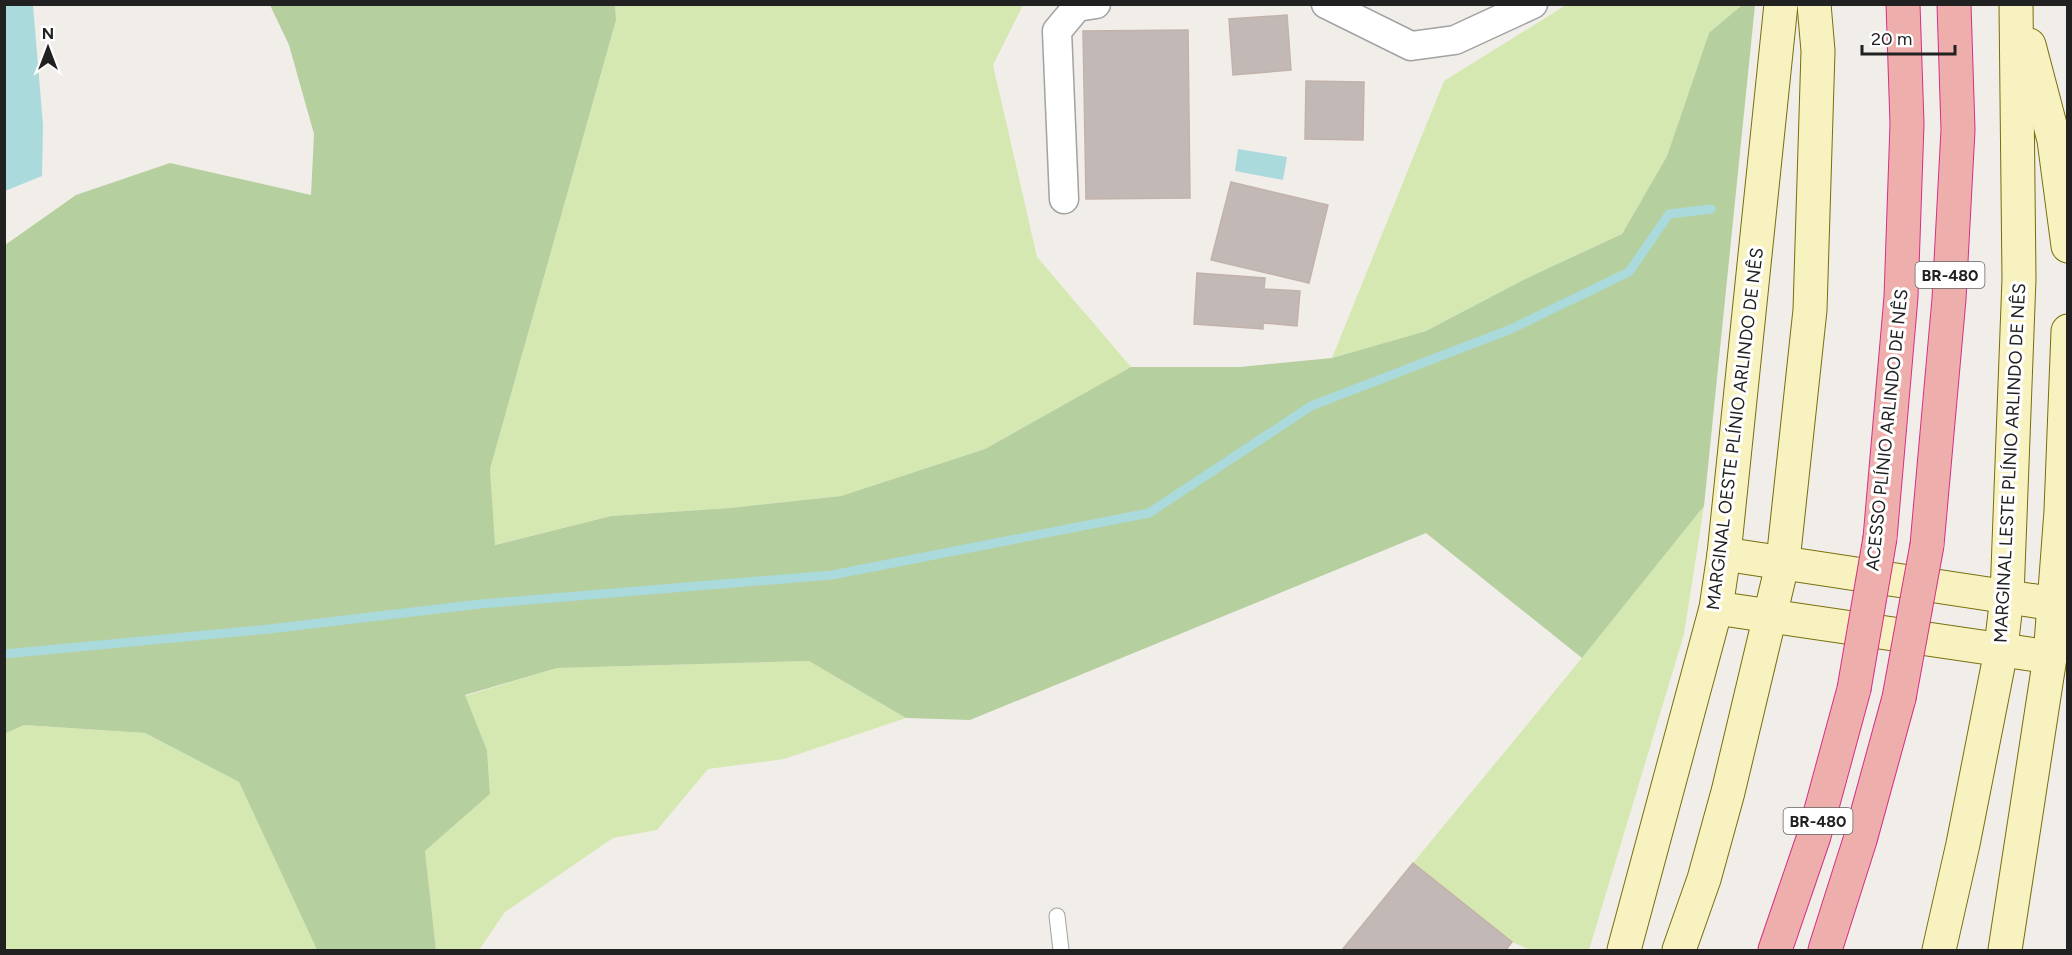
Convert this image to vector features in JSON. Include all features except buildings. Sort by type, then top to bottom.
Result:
[{"type":"highway","name":"ACESSO PLÍNIO ARLINDO DE NÊS","points":[[1775,951],[1814,836],[1854,689],[1880,538],[1901,297],[1907,124],[1903,4]]},
{"type":"highway","name":"BR-480","points":[[1825,951],[1860,840],[1899,698],[1927,545],[1949,299],[1958,130],[1954,4]]},
{"type":"main road","name":"MARGINAL OESTE PLÍNIO ARLINDO DE NÊS","points":[[1624,951],[1716,608],[1724,554],[1781,4]]},
{"type":"main road","points":[[1678,951],[1704,879],[1725,802],[1772,616],[1783,561],[1810,310],[1818,51],[1814,4]]},
{"type":"main road","name":"MARGINAL LESTE PLÍNIO ARLINDO DE NÊS","points":[[2017,4],[2054,140],[2067,246]]},
{"type":"main road","name":"MARGINAL LESTE PLÍNIO ARLINDO DE NÊS","points":[[1939,951],[1963,844],[2001,650],[2007,596],[2019,279],[2017,4]]},
{"type":"main road","points":[[2005,951],[2050,657],[2055,604],[2067,331]]},
{"type":"main road","points":[[1724,554],[1783,561],[2055,604]]},
{"type":"main road","points":[[1716,608],[2050,657]]},
{"type":"street","points":[[1064,199],[1057,31],[1077,7],[1096,4]]},
{"type":"street","points":[[1326,4],[1411,46],[1455,40],[1533,4]]},
{"type":"lane","points":[[1057,916],[1061,951]]},
{"type":"green space","points":[[270,5],[615,5],[616,20],[490,469],[495,545],[611,516],[730,508],[841,496],[985,449],[1131,367],[1240,367],[1332,358],[1426,331],[1525,279],[1622,234],[1667,156],[1709,33],[1742,5],[1755,5],[1704,506],[1582,658],[1426,533],[970,720],[906,718],[809,661],[557,668],[465,695],[487,750],[490,794],[425,851],[436,950],[317,950],[239,782],[145,733],[24,725],[4,734],[5,245],[76,195],[170,163],[311,195],[314,134],[289,45]]},
{"type":"green space","points":[[615,5],[1023,5],[993,65],[1037,257],[1131,367],[985,449],[841,496],[730,508],[611,516],[494,545],[490,469],[616,20]]},
{"type":"green space","points":[[1566,5],[1742,5],[1709,33],[1667,156],[1622,234],[1525,279],[1426,331],[1332,358],[1444,81]]},
{"type":"green space","points":[[1704,506],[1684,634],[1589,950],[1530,950],[1512,942],[1413,863]]},
{"type":"green space","points":[[809,661],[906,718],[784,759],[708,769],[657,830],[613,838],[505,912],[479,950],[436,950],[425,851],[490,794],[487,750],[465,696],[557,668]]},
{"type":"green space","points":[[24,725],[145,733],[239,782],[317,950],[5,950],[4,734]]},
{"type":"water","points":[[5,4],[33,5],[43,125],[42,176],[5,191]]},
{"type":"water","points":[[1238,149],[1287,157],[1283,180],[1235,171]]},
{"type":"waterway","points":[[4,654],[269,629],[480,604],[832,575],[1149,513],[1311,406],[1511,329],[1629,272],[1669,214],[1711,209]]}]
